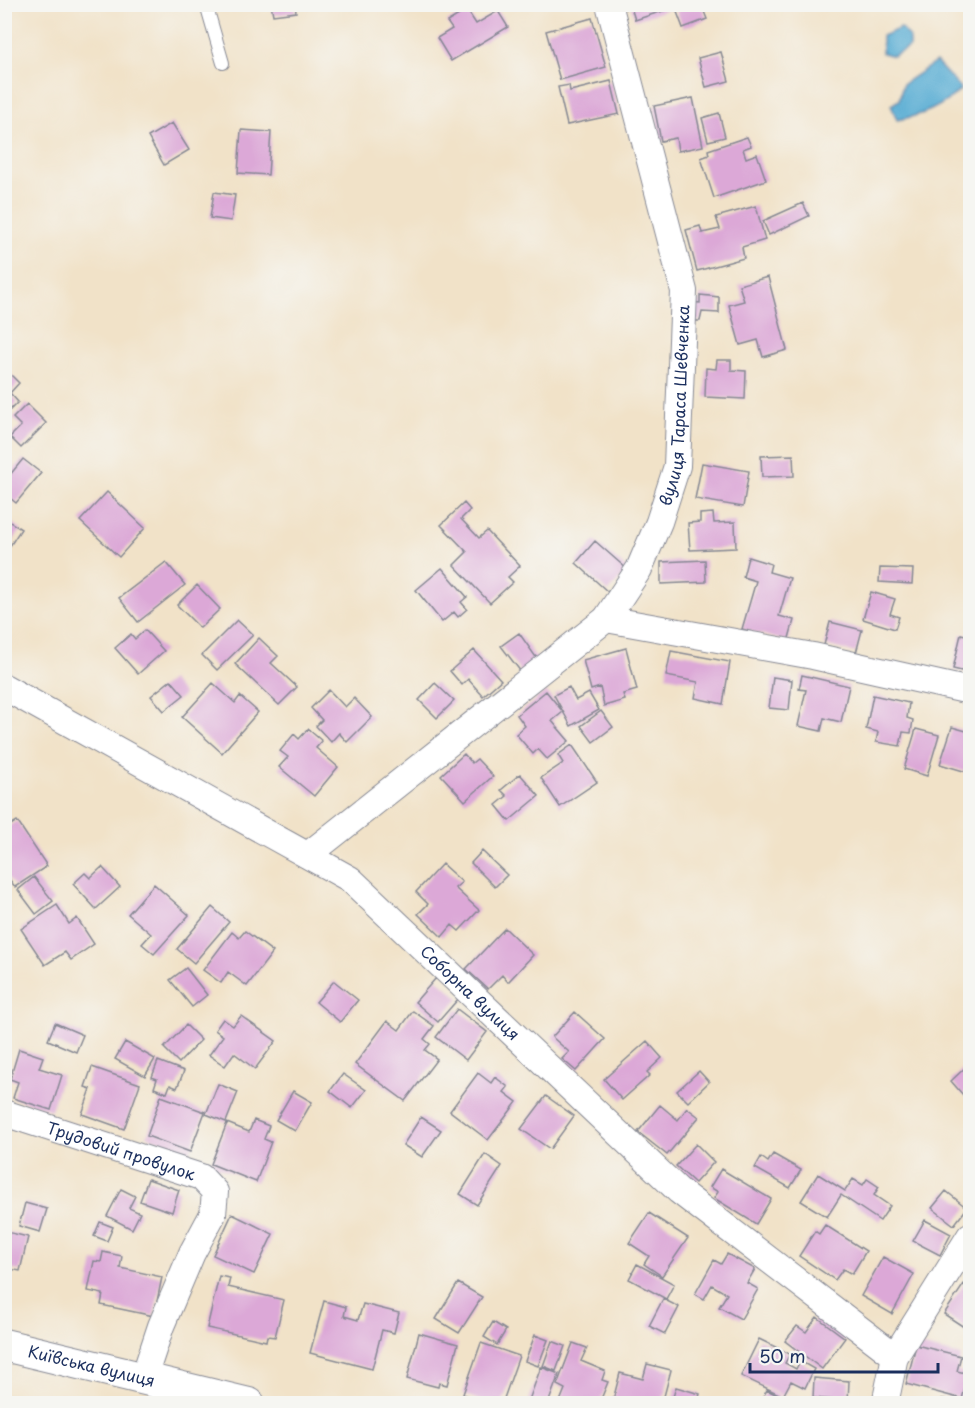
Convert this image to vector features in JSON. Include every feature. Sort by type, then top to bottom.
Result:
[{"type":"street","name":"вулиця Тараса Шевченка","points":[[308,855],[606,619],[639,569],[659,522],[677,466],[684,291],[609,4]]},
{"type":"street","points":[[606,619],[813,656],[970,691]]},
{"type":"street","name":"Соборна вулиця","points":[[4,687],[350,879],[679,1191],[895,1356]]},
{"type":"street","name":"Трудовий провулок","points":[[4,1113],[201,1177],[215,1192],[213,1214],[192,1253],[160,1326],[144,1377]]},
{"type":"street","points":[[885,1404],[895,1356],[970,1236]]},
{"type":"street","name":"Київська вулиця","points":[[4,1345],[249,1404]]},
{"type":"lane","points":[[206,4],[223,63]]},
{"type":"water","points":[[901,28],[909,37],[909,47],[893,56],[882,53],[882,36]]},
{"type":"water","points":[[936,62],[961,89],[931,110],[897,120],[891,105],[899,100],[903,84]]},
{"type":"building","points":[[271,4],[295,4],[296,12],[273,15]]},
{"type":"building","points":[[630,4],[670,4],[672,8],[635,20]]},
{"type":"building","points":[[674,4],[701,4],[707,19],[683,28]]},
{"type":"building","points":[[467,10],[476,24],[498,11],[508,27],[451,61],[437,38],[452,29],[447,22]]},
{"type":"building","points":[[592,18],[606,67],[560,80],[546,31]]},
{"type":"building","points":[[721,52],[729,81],[706,87],[698,58]]},
{"type":"building","points":[[611,81],[619,114],[567,125],[558,87],[569,85],[570,91]]},
{"type":"building","points":[[693,98],[703,146],[678,151],[676,138],[661,141],[654,106]]},
{"type":"building","points":[[719,113],[725,137],[708,141],[702,118]]},
{"type":"building","points":[[172,123],[189,150],[164,165],[148,137]]},
{"type":"building","points":[[241,130],[271,132],[268,175],[238,173]]},
{"type":"building","points":[[747,137],[751,146],[743,149],[746,158],[757,154],[766,180],[714,198],[701,158],[709,155],[708,150]]},
{"type":"building","points":[[214,192],[235,195],[231,221],[210,218]]},
{"type":"building","points":[[803,203],[809,216],[769,235],[763,221]]},
{"type":"building","points":[[756,206],[765,240],[742,247],[744,258],[697,271],[686,230],[700,226],[702,233],[720,229],[716,217]]},
{"type":"building","points":[[768,277],[787,350],[763,357],[758,340],[740,345],[729,305],[744,301],[739,285]]},
{"type":"building","points":[[700,295],[719,297],[719,313],[702,312],[700,321],[689,321],[689,302],[700,303]]},
{"type":"building","points":[[717,360],[731,360],[731,370],[746,371],[745,399],[705,397],[706,368],[716,369]]},
{"type":"building","points":[[6,370],[19,383],[10,393],[18,402],[4,416]]},
{"type":"building","points":[[27,404],[46,423],[21,448],[10,437],[21,426],[13,418]]},
{"type":"building","points":[[793,455],[794,476],[762,477],[761,456]]},
{"type":"building","points":[[23,459],[41,473],[16,503],[4,493],[4,482]]},
{"type":"building","points":[[702,463],[749,471],[743,507],[695,499]]},
{"type":"building","points":[[107,492],[145,528],[119,557],[80,521]]},
{"type":"building","points":[[464,503],[470,510],[461,519],[479,538],[487,531],[520,566],[508,577],[513,582],[490,603],[454,565],[467,552],[441,525]]},
{"type":"building","points":[[713,513],[714,523],[735,522],[736,548],[690,550],[688,523],[700,522],[700,514]]},
{"type":"building","points":[[4,518],[21,529],[4,555]]},
{"type":"building","points":[[595,541],[628,570],[608,592],[576,563]]},
{"type":"building","points":[[748,557],[771,564],[769,572],[790,578],[779,616],[794,620],[788,642],[742,629],[756,581],[743,577]]},
{"type":"building","points":[[705,560],[706,582],[661,584],[661,562]]},
{"type":"building","points":[[166,562],[185,585],[138,622],[119,598]]},
{"type":"building","points":[[442,568],[467,597],[461,602],[467,609],[458,617],[454,612],[442,622],[416,590]]},
{"type":"building","points":[[880,568],[913,569],[912,584],[879,582]]},
{"type":"building","points":[[197,585],[220,609],[200,628],[177,605]]},
{"type":"building","points":[[871,592],[895,599],[890,614],[899,617],[895,629],[863,619]]},
{"type":"building","points":[[237,620],[253,635],[217,670],[202,655]]},
{"type":"building","points":[[830,622],[862,630],[856,653],[824,645]]},
{"type":"building","points":[[145,630],[164,651],[138,674],[115,648],[131,634],[135,639]]},
{"type":"building","points":[[519,633],[538,660],[521,672],[501,646]]},
{"type":"building","points":[[961,634],[970,636],[970,673],[953,669]]},
{"type":"building","points":[[259,638],[278,656],[271,663],[297,687],[279,705],[235,664]]},
{"type":"building","points":[[626,648],[637,690],[623,694],[625,700],[604,706],[600,687],[591,690],[583,660]]},
{"type":"building","points":[[474,650],[501,680],[483,696],[468,679],[462,685],[450,671]]},
{"type":"building","points":[[671,651],[730,662],[723,704],[695,698],[698,682],[666,676]]},
{"type":"building","points":[[802,675],[849,686],[841,722],[824,718],[821,731],[798,726],[806,690],[799,689]]},
{"type":"building","points":[[773,677],[792,680],[789,710],[769,708]]},
{"type":"building","points":[[171,680],[184,695],[164,711],[151,696]]},
{"type":"building","points":[[213,683],[235,703],[240,696],[258,712],[222,753],[182,717]]},
{"type":"building","points":[[435,683],[454,701],[437,718],[419,700]]},
{"type":"building","points":[[569,687],[576,700],[589,693],[599,710],[571,726],[554,695]]},
{"type":"building","points":[[329,690],[345,707],[354,698],[372,717],[347,742],[339,733],[331,742],[316,726],[322,720],[311,708]]},
{"type":"building","points":[[546,691],[563,712],[552,721],[569,741],[547,759],[538,749],[533,754],[516,734],[525,726],[517,715]]},
{"type":"building","points":[[873,695],[909,703],[907,718],[913,720],[911,733],[903,732],[900,746],[876,742],[878,732],[866,729]]},
{"type":"building","points":[[601,711],[613,727],[593,742],[581,726]]},
{"type":"building","points":[[952,727],[970,732],[970,773],[940,764]]},
{"type":"building","points":[[308,729],[322,741],[316,748],[338,767],[314,796],[279,767],[288,757],[280,751],[294,734],[299,739]]},
{"type":"building","points":[[916,729],[939,735],[927,776],[904,769]]},
{"type":"building","points":[[572,745],[597,782],[560,807],[541,778],[563,763],[558,755]]},
{"type":"building","points":[[464,754],[472,763],[477,759],[493,776],[465,801],[441,775]]},
{"type":"building","points":[[520,774],[539,796],[509,821],[496,805],[507,796],[501,790]]},
{"type":"building","points":[[17,821],[47,866],[15,887],[4,872],[4,829]]},
{"type":"building","points":[[482,851],[507,875],[495,887],[471,863]]},
{"type":"building","points":[[442,864],[462,882],[455,888],[479,910],[459,931],[452,925],[442,937],[418,914],[428,904],[416,892]]},
{"type":"building","points":[[102,867],[120,887],[96,909],[73,884],[85,873],[90,878]]},
{"type":"building","points":[[34,877],[53,901],[36,914],[18,890]]},
{"type":"building","points":[[154,884],[189,915],[154,954],[142,944],[151,934],[128,914]]},
{"type":"building","points":[[57,905],[69,924],[77,918],[94,944],[71,960],[65,952],[45,965],[21,929]]},
{"type":"building","points":[[212,907],[229,922],[194,963],[177,949]]},
{"type":"building","points":[[505,928],[533,955],[508,982],[502,975],[488,989],[466,969]]},
{"type":"building","points":[[245,931],[273,952],[247,986],[228,972],[221,983],[203,970],[232,932],[239,938]]},
{"type":"building","points":[[186,968],[207,995],[192,1007],[170,980]]},
{"type":"building","points":[[436,978],[459,998],[438,1022],[415,1002]]},
{"type":"building","points":[[334,981],[358,1000],[340,1022],[316,1002]]},
{"type":"building","points":[[457,1009],[487,1032],[466,1060],[436,1037]]},
{"type":"building","points":[[413,1011],[434,1026],[424,1039],[430,1044],[425,1050],[437,1059],[405,1101],[355,1064],[387,1021],[399,1030]]},
{"type":"building","points":[[575,1012],[605,1039],[576,1071],[562,1059],[569,1052],[552,1037]]},
{"type":"building","points":[[241,1016],[276,1041],[255,1069],[234,1053],[225,1066],[209,1055],[223,1036],[215,1030],[223,1019],[233,1026]]},
{"type":"building","points":[[55,1023],[83,1035],[76,1052],[48,1040]]},
{"type":"building","points":[[186,1025],[201,1040],[179,1063],[164,1048]]},
{"type":"building","points":[[647,1041],[662,1058],[647,1072],[650,1075],[622,1100],[604,1079]]},
{"type":"building","points":[[125,1042],[155,1059],[145,1076],[115,1059]]},
{"type":"building","points":[[19,1049],[43,1057],[39,1068],[62,1075],[51,1110],[13,1098],[18,1082],[10,1079]]},
{"type":"building","points":[[158,1061],[184,1071],[177,1088],[170,1085],[167,1093],[154,1088],[157,1079],[152,1077]]},
{"type":"building","points":[[970,1063],[970,1088],[963,1095],[951,1081]]},
{"type":"building","points":[[92,1067],[140,1084],[124,1129],[82,1114],[91,1089],[85,1087]]},
{"type":"building","points":[[699,1071],[709,1082],[688,1102],[677,1091]]},
{"type":"building","points":[[478,1073],[491,1083],[495,1077],[508,1087],[504,1092],[517,1102],[488,1140],[450,1111]]},
{"type":"building","points":[[343,1074],[366,1090],[352,1108],[330,1091]]},
{"type":"building","points":[[218,1084],[238,1092],[226,1122],[206,1114]]},
{"type":"building","points":[[293,1091],[312,1102],[295,1131],[276,1120]]},
{"type":"building","points":[[161,1096],[205,1112],[190,1152],[147,1136]]},
{"type":"building","points":[[546,1096],[574,1116],[550,1149],[521,1129]]},
{"type":"building","points":[[660,1105],[678,1120],[687,1108],[699,1117],[667,1155],[638,1132]]},
{"type":"building","points":[[421,1117],[441,1130],[422,1157],[403,1145]]},
{"type":"building","points":[[254,1120],[269,1126],[264,1139],[271,1142],[256,1182],[211,1164],[227,1123],[249,1132]]},
{"type":"building","points":[[696,1144],[714,1162],[695,1183],[676,1166]]},
{"type":"building","points":[[485,1154],[502,1166],[477,1205],[460,1194]]},
{"type":"building","points":[[773,1154],[801,1170],[790,1188],[755,1168],[761,1157],[768,1162]]},
{"type":"building","points":[[721,1169],[771,1199],[756,1224],[714,1198],[718,1192],[710,1187]]},
{"type":"building","points":[[818,1174],[845,1191],[853,1179],[863,1185],[867,1179],[879,1187],[874,1195],[890,1206],[880,1221],[841,1195],[827,1217],[801,1201]]},
{"type":"building","points":[[148,1179],[179,1190],[172,1212],[140,1201]]},
{"type":"building","points":[[121,1189],[135,1196],[129,1208],[140,1213],[132,1229],[107,1216]]},
{"type":"building","points":[[946,1191],[967,1208],[954,1225],[932,1208]]},
{"type":"building","points":[[25,1203],[47,1209],[40,1232],[19,1226]]},
{"type":"building","points":[[649,1213],[688,1238],[662,1276],[644,1264],[649,1256],[629,1243]]},
{"type":"building","points":[[232,1214],[273,1234],[254,1274],[213,1255]]},
{"type":"building","points":[[925,1220],[951,1234],[940,1255],[913,1241]]},
{"type":"building","points":[[100,1222],[113,1227],[107,1241],[94,1236]]},
{"type":"building","points":[[825,1225],[866,1251],[852,1274],[843,1269],[835,1280],[799,1256],[815,1231],[819,1234]]},
{"type":"building","points":[[7,1232],[28,1237],[20,1271],[4,1268],[4,1237]]},
{"type":"building","points":[[103,1252],[122,1256],[120,1268],[162,1277],[154,1316],[101,1305],[103,1294],[88,1291],[94,1261],[101,1262]]},
{"type":"building","points":[[727,1254],[755,1269],[747,1283],[758,1289],[741,1319],[719,1307],[727,1294],[712,1285],[704,1299],[695,1294],[714,1260],[721,1264]]},
{"type":"building","points":[[883,1257],[914,1274],[892,1314],[861,1296]]},
{"type":"building","points":[[637,1264],[674,1284],[666,1299],[629,1279]]},
{"type":"building","points":[[219,1276],[230,1278],[228,1287],[284,1300],[275,1337],[267,1336],[266,1341],[207,1328]]},
{"type":"building","points":[[458,1283],[482,1297],[459,1333],[436,1319]]},
{"type":"building","points":[[964,1284],[970,1289],[970,1331],[944,1314]]},
{"type":"building","points":[[663,1299],[679,1307],[665,1334],[649,1326]]},
{"type":"building","points":[[324,1301],[346,1307],[344,1316],[358,1320],[363,1304],[399,1313],[394,1333],[382,1330],[372,1369],[310,1353]]},
{"type":"building","points":[[817,1317],[845,1338],[822,1369],[785,1341],[797,1326],[806,1332]]},
{"type":"building","points":[[493,1322],[506,1330],[497,1345],[484,1337]]},
{"type":"building","points":[[419,1333],[458,1344],[447,1385],[439,1383],[438,1387],[407,1379]]},
{"type":"building","points":[[535,1335],[548,1340],[538,1366],[525,1361]]},
{"type":"building","points":[[759,1339],[790,1354],[785,1363],[796,1369],[800,1361],[814,1369],[805,1388],[791,1381],[783,1396],[741,1376]]},
{"type":"building","points":[[552,1341],[565,1346],[556,1371],[543,1366]]},
{"type":"building","points":[[481,1343],[519,1356],[502,1404],[489,1404],[463,1394]]},
{"type":"building","points":[[573,1343],[587,1348],[581,1361],[605,1371],[602,1380],[608,1382],[599,1404],[559,1404],[565,1389],[557,1385]]},
{"type":"building","points":[[916,1345],[961,1356],[957,1371],[969,1374],[962,1399],[906,1384]]},
{"type":"building","points":[[647,1364],[671,1370],[662,1404],[612,1404],[620,1373],[643,1379]]},
{"type":"building","points":[[541,1367],[559,1374],[548,1404],[538,1404],[529,1400]]},
{"type":"building","points":[[814,1378],[849,1381],[848,1401],[813,1398]]},
{"type":"building","points":[[676,1387],[700,1394],[697,1404],[671,1404]]},
{"type":"building","points":[[767,1390],[779,1396],[776,1404],[759,1404]]},
{"type":"building","points":[[942,1399],[962,1402],[962,1404],[942,1404]]}]
